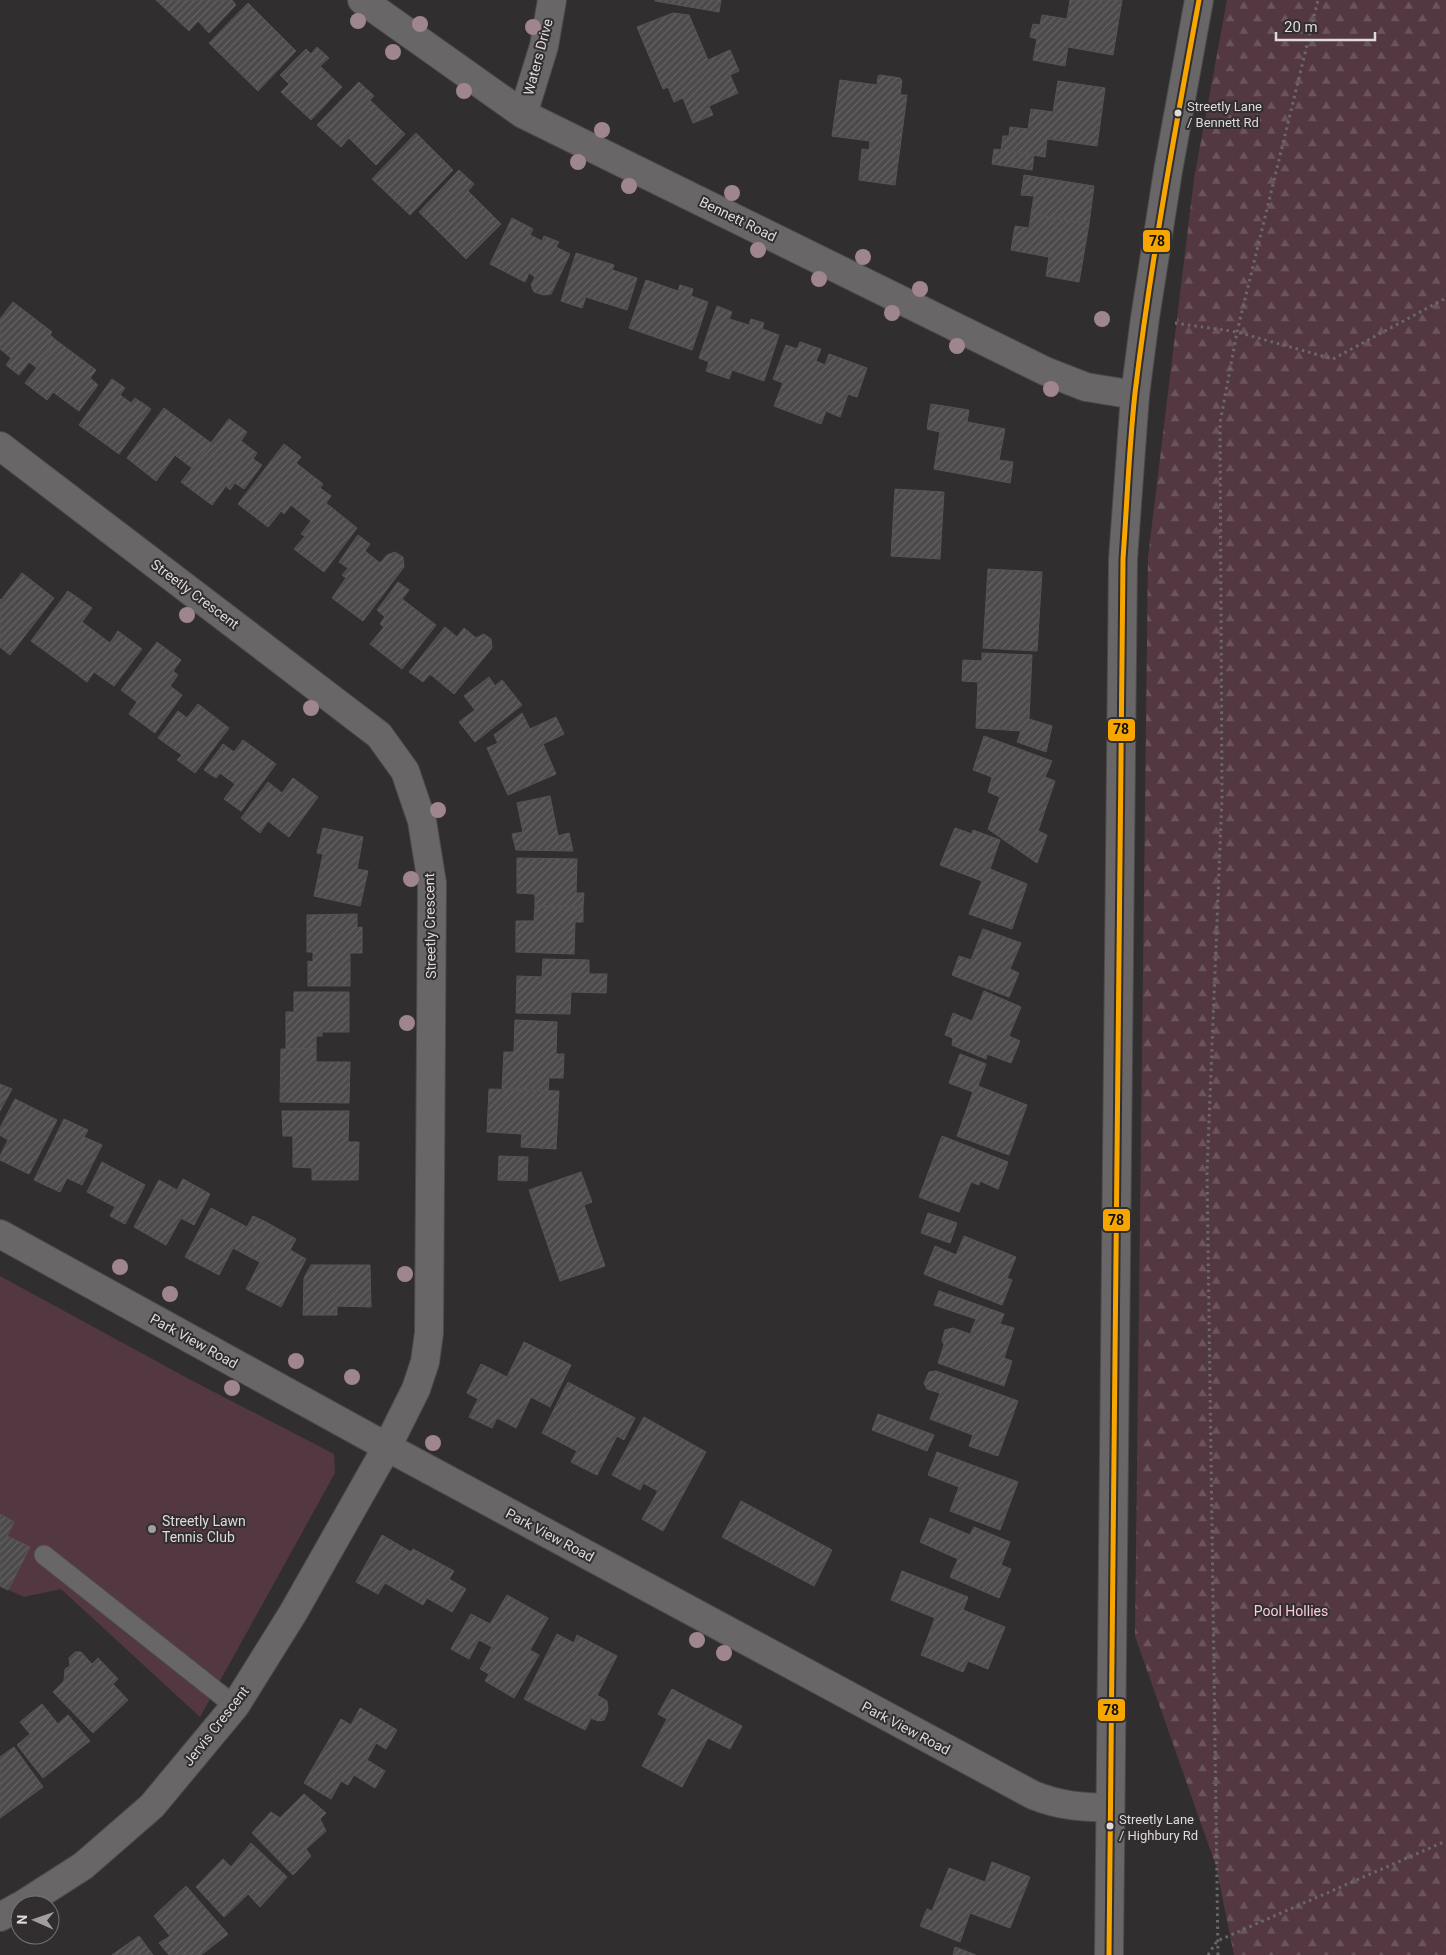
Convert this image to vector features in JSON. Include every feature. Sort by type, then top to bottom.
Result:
[{"type":"street","name":"Bennett Road","points":[[362,0],[523,114],[1045,371],[1086,387],[1135,395]]},
{"type":"street","name":"Waters Drive","points":[[523,114],[544,46],[552,0]]},
{"type":"street","points":[[1108,1955],[1123,558],[1135,395],[1145,318],[1168,171],[1199,0]]},
{"type":"street","name":"Streetly Crescent","points":[[0,446],[380,735],[405,771],[422,821],[432,883],[429,1332],[425,1362],[416,1389],[387,1448]]},
{"type":"street","name":"Park View Road","points":[[0,1234],[387,1448],[1033,1796],[1053,1803],[1075,1807],[1110,1808]]},
{"type":"street","name":"Jervis Crescent","points":[[38,1895],[83,1866],[152,1806],[235,1706],[293,1613],[387,1448]]},
{"type":"lane","points":[[44,1555],[235,1706]]},
{"type":"path","points":[[1218,1955],[1207,1172],[1222,797],[1220,423],[1237,332],[1318,0]]},
{"type":"path","points":[[1145,318],[1237,332],[1332,359],[1446,298]]},
{"type":"path","points":[[1208,1955],[1217,1941],[1446,1841]]},
{"type":"green space","name":"Pool Hollies","points":[[1227,0],[1446,0],[1446,1955],[1234,1955],[1216,1866],[1135,1636],[1148,557],[1194,179]]},
{"type":"green space","name":"Streetly Lawn Tennis Club","points":[[0,1276],[189,1379],[334,1454],[335,1473],[200,1717],[61,1589],[24,1597],[0,1586]]},
{"type":"building","points":[[156,0],[232,0],[236,5],[209,33],[198,21],[189,31]]},
{"type":"building","points":[[655,0],[721,0],[719,12]]},
{"type":"building","points":[[1070,0],[1122,0],[1113,55],[1068,47],[1065,66],[1033,60],[1037,39],[1030,37],[1033,24],[1040,25],[1042,15],[1067,19]]},
{"type":"building","points":[[248,3],[296,51],[258,91],[209,43]]},
{"type":"building","points":[[673,13],[689,15],[708,60],[730,50],[739,71],[730,75],[738,93],[709,106],[713,115],[693,123],[683,98],[674,102],[668,87],[663,89],[637,27]]},
{"type":"building","points":[[317,47],[329,58],[320,66],[342,87],[311,120],[281,92],[289,84],[280,75],[306,49],[311,54]]},
{"type":"building","points":[[878,76],[900,78],[902,81],[900,95],[907,95],[895,185],[859,180],[862,149],[869,150],[870,141],[832,136],[840,80],[877,85]]},
{"type":"building","points":[[1058,81],[1105,88],[1097,146],[1047,139],[1045,157],[1001,150],[1003,136],[1009,136],[1010,127],[1028,129],[1031,109],[1053,112]]},
{"type":"building","points":[[359,82],[374,96],[370,100],[405,134],[376,165],[349,138],[341,147],[317,125]]},
{"type":"building","points":[[416,133],[453,170],[410,215],[372,179]]},
{"type":"building","points":[[994,149],[1034,155],[1032,170],[992,164]]},
{"type":"building","points":[[459,170],[474,184],[468,191],[501,224],[466,259],[419,212]]},
{"type":"building","points":[[1024,175],[1094,186],[1089,224],[1031,214],[1034,196],[1021,195]]},
{"type":"building","points":[[1031,214],[1089,224],[1079,282],[1046,276],[1049,257],[1011,250],[1015,226],[1029,228]]},
{"type":"building","points":[[512,218],[533,229],[530,235],[542,241],[544,236],[559,242],[556,247],[570,254],[551,294],[544,295],[534,292],[531,285],[535,277],[529,273],[525,282],[490,264]]},
{"type":"building","points":[[576,253],[614,265],[612,270],[637,278],[627,310],[586,297],[582,308],[561,301]]},
{"type":"building","points":[[646,280],[678,291],[680,285],[693,289],[691,296],[708,302],[692,350],[629,328]]},
{"type":"building","points":[[13,302],[52,332],[50,335],[57,341],[37,368],[29,362],[19,375],[6,365],[11,358],[0,349],[0,319]]},
{"type":"building","points":[[717,306],[732,312],[729,319],[749,325],[751,319],[764,323],[762,329],[779,335],[764,381],[732,370],[729,379],[706,371],[709,362],[699,358]]},
{"type":"building","points":[[57,341],[96,370],[90,378],[98,385],[79,411],[53,392],[47,400],[25,383]]},
{"type":"building","points":[[800,342],[821,349],[816,361],[825,365],[829,354],[867,368],[857,397],[848,394],[840,417],[826,411],[821,424],[774,406],[783,383],[773,379],[786,345],[797,349]]},
{"type":"building","points":[[112,379],[125,388],[120,395],[131,403],[135,398],[151,409],[119,454],[79,425]]},
{"type":"building","points":[[931,404],[969,410],[967,422],[1005,429],[999,460],[1013,462],[1010,483],[934,469],[940,432],[927,429]]},
{"type":"building","points":[[164,408],[211,443],[192,468],[175,455],[156,481],[127,458]]},
{"type":"building","points":[[229,419],[247,432],[241,441],[257,453],[253,459],[262,465],[244,489],[235,483],[230,490],[226,486],[212,505],[181,482]]},
{"type":"building","points":[[284,444],[301,457],[296,463],[323,484],[301,513],[291,505],[284,514],[281,511],[268,527],[238,504]]},
{"type":"building","points":[[320,488],[331,496],[326,503],[357,528],[324,572],[294,549],[305,536],[301,534],[311,521],[301,513]]},
{"type":"building","points":[[895,489],[944,492],[940,559],[891,556]]},
{"type":"building","points":[[358,535],[370,544],[365,551],[380,563],[387,555],[395,552],[403,557],[404,567],[363,621],[332,598],[346,578],[342,575],[348,568],[339,562]]},
{"type":"building","points":[[988,569],[1042,572],[1037,651],[983,648]]},
{"type":"building","points":[[22,573],[54,598],[10,655],[0,647],[0,599]]},
{"type":"building","points":[[398,582],[409,590],[402,599],[436,625],[402,669],[370,644],[384,627],[380,624],[385,617],[377,610]]},
{"type":"building","points":[[68,591],[92,608],[82,622],[94,631],[67,667],[31,641]]},
{"type":"building","points":[[445,627],[457,637],[464,628],[476,638],[484,634],[491,639],[492,648],[454,694],[430,674],[423,682],[409,672]]},
{"type":"building","points":[[94,631],[110,643],[118,631],[142,649],[114,686],[94,672],[87,682],[67,667]]},
{"type":"building","points":[[157,642],[181,660],[173,671],[178,675],[170,686],[182,695],[155,733],[129,714],[137,702],[121,690]]},
{"type":"building","points":[[982,653],[1032,655],[1029,719],[1052,726],[1046,752],[1017,742],[1021,731],[976,728],[978,682],[962,681],[963,660],[982,661]]},
{"type":"building","points":[[489,677],[495,686],[502,680],[522,705],[475,742],[459,722],[475,710],[464,696]]},
{"type":"building","points":[[198,704],[229,728],[195,773],[177,760],[182,755],[158,738],[178,711],[187,718]]},
{"type":"building","points":[[522,713],[530,729],[556,717],[564,734],[543,744],[556,774],[508,795],[487,748],[498,743],[494,735]]},
{"type":"building","points":[[984,736],[1052,761],[1045,777],[1055,781],[1038,831],[1047,835],[1037,863],[988,829],[1000,797],[988,792],[992,777],[973,770]]},
{"type":"building","points":[[243,740],[276,764],[241,811],[224,799],[235,784],[220,773],[216,778],[204,770],[223,744],[234,752]]},
{"type":"building","points":[[293,778],[318,797],[289,837],[268,821],[260,833],[241,818],[268,782],[282,793]]},
{"type":"building","points":[[550,796],[558,836],[569,833],[573,851],[516,850],[512,834],[523,832],[517,803]]},
{"type":"building","points":[[323,828],[363,837],[357,869],[368,871],[360,906],[314,896],[323,854],[317,853]]},
{"type":"building","points":[[955,828],[972,834],[973,830],[1000,840],[990,869],[1027,884],[1012,929],[969,914],[982,881],[940,865]]},
{"type":"building","points":[[517,858],[577,859],[576,893],[584,893],[583,907],[535,906],[535,894],[517,893]]},
{"type":"building","points":[[535,906],[583,907],[583,922],[575,922],[574,954],[516,952],[516,921],[534,921]]},
{"type":"building","points":[[357,914],[357,928],[362,927],[362,953],[350,953],[350,986],[308,986],[308,961],[313,962],[313,952],[307,952],[307,915]]},
{"type":"building","points":[[983,929],[1021,943],[1010,969],[1019,973],[1009,997],[952,975],[959,956],[971,960]]},
{"type":"building","points":[[543,959],[589,960],[589,974],[607,974],[606,993],[571,992],[570,1014],[516,1013],[517,976],[542,977]]},
{"type":"building","points":[[984,991],[1021,1007],[1009,1036],[1020,1041],[1011,1063],[987,1054],[986,1059],[952,1045],[953,1038],[945,1035],[953,1013],[972,1021]]},
{"type":"building","points":[[294,992],[349,992],[349,1032],[322,1032],[322,1036],[316,1036],[316,1049],[286,1049],[286,1012],[294,1012]]},
{"type":"building","points":[[515,1020],[557,1022],[556,1054],[564,1054],[563,1078],[549,1078],[548,1091],[502,1089],[504,1052],[514,1052]]},
{"type":"building","points":[[281,1049],[316,1049],[316,1062],[350,1062],[349,1103],[280,1102]]},
{"type":"building","points":[[960,1054],[986,1064],[978,1086],[1027,1105],[1009,1155],[957,1136],[973,1092],[949,1083]]},
{"type":"building","points":[[0,1084],[12,1089],[0,1111]]},
{"type":"building","points":[[489,1089],[559,1091],[556,1149],[521,1147],[522,1134],[487,1132]]},
{"type":"building","points":[[15,1099],[57,1120],[29,1174],[0,1160],[8,1140],[0,1135],[0,1128]]},
{"type":"building","points":[[282,1111],[349,1111],[348,1142],[359,1142],[358,1180],[312,1180],[312,1168],[293,1167],[293,1136],[283,1136]]},
{"type":"building","points":[[64,1119],[88,1130],[84,1137],[102,1145],[82,1185],[67,1178],[60,1192],[34,1180]]},
{"type":"building","points":[[942,1136],[1008,1162],[998,1189],[980,1181],[979,1185],[971,1182],[959,1212],[919,1197]]},
{"type":"building","points":[[499,1156],[528,1157],[527,1181],[498,1180]]},
{"type":"building","points":[[102,1162],[145,1185],[125,1224],[110,1216],[115,1207],[87,1192]]},
{"type":"building","points":[[581,1172],[592,1202],[584,1205],[605,1266],[560,1281],[529,1190]]},
{"type":"building","points":[[183,1179],[210,1194],[194,1225],[181,1218],[166,1245],[134,1227],[159,1180],[177,1190]]},
{"type":"building","points":[[211,1208],[247,1227],[253,1216],[266,1222],[248,1256],[233,1248],[219,1275],[185,1257]]},
{"type":"building","points":[[928,1213],[957,1223],[950,1243],[921,1233]]},
{"type":"building","points":[[266,1222],[296,1239],[290,1250],[306,1259],[281,1307],[246,1289],[260,1262],[248,1256]]},
{"type":"building","points":[[964,1236],[1016,1257],[1007,1278],[1012,1280],[1002,1305],[924,1274],[935,1246],[956,1255]]},
{"type":"building","points":[[311,1265],[370,1265],[371,1307],[337,1306],[337,1315],[303,1315],[304,1278]]},
{"type":"building","points":[[939,1291],[1004,1314],[1000,1324],[1014,1328],[1004,1358],[1012,1361],[1004,1386],[938,1363],[944,1345],[942,1340],[945,1330],[953,1328],[970,1334],[976,1319],[934,1305]]},
{"type":"building","points":[[524,1342],[571,1365],[550,1407],[531,1397],[516,1428],[497,1418],[492,1428],[469,1417],[478,1399],[467,1393],[481,1364],[507,1377]]},
{"type":"building","points":[[936,1371],[1018,1401],[998,1456],[969,1446],[973,1435],[930,1419],[940,1393],[927,1389],[924,1383],[929,1372]]},
{"type":"building","points":[[568,1382],[635,1418],[624,1440],[617,1436],[597,1475],[571,1462],[577,1451],[542,1433]]},
{"type":"building","points":[[878,1414],[934,1435],[927,1451],[872,1430]]},
{"type":"building","points":[[644,1417],[706,1452],[663,1531],[642,1519],[658,1491],[643,1483],[640,1490],[612,1475]]},
{"type":"building","points":[[937,1452],[1018,1482],[1000,1530],[950,1511],[959,1487],[928,1475]]},
{"type":"building","points":[[741,1501],[832,1550],[814,1586],[722,1537]]},
{"type":"building","points":[[0,1514],[14,1522],[7,1536],[30,1547],[8,1590],[0,1586]]},
{"type":"building","points":[[930,1518],[970,1535],[974,1527],[1010,1542],[1001,1565],[1011,1569],[999,1598],[950,1577],[958,1559],[920,1542]]},
{"type":"building","points":[[382,1535],[411,1552],[413,1549],[454,1571],[449,1579],[466,1589],[452,1612],[427,1598],[423,1605],[385,1583],[378,1594],[356,1582]]},
{"type":"building","points":[[902,1571],[968,1597],[963,1610],[1005,1627],[988,1669],[968,1661],[963,1672],[921,1655],[935,1618],[891,1600]]},
{"type":"building","points":[[507,1595],[548,1618],[530,1650],[539,1655],[514,1698],[485,1681],[489,1674],[480,1669],[492,1647],[479,1640],[469,1659],[451,1649],[471,1614],[490,1624]]},
{"type":"building","points":[[557,1634],[574,1643],[577,1635],[617,1656],[597,1695],[607,1701],[608,1710],[604,1720],[598,1721],[591,1718],[585,1730],[524,1699]]},
{"type":"building","points":[[75,1652],[81,1652],[92,1664],[98,1658],[118,1679],[113,1684],[128,1700],[93,1733],[53,1692],[64,1681],[65,1669],[70,1666],[69,1658]]},
{"type":"building","points":[[672,1689],[742,1726],[730,1749],[708,1738],[682,1787],[642,1766],[667,1719],[658,1714]]},
{"type":"building","points":[[42,1704],[58,1724],[68,1715],[90,1741],[43,1778],[17,1745],[30,1734],[20,1722]]},
{"type":"building","points":[[360,1708],[397,1730],[386,1749],[376,1743],[367,1760],[385,1771],[375,1788],[354,1775],[348,1785],[341,1781],[331,1799],[304,1783],[341,1719],[351,1725]]},
{"type":"building","points":[[14,1747],[43,1787],[0,1818],[0,1757]]},
{"type":"building","points":[[304,1794],[326,1813],[320,1819],[326,1831],[306,1849],[311,1856],[293,1875],[252,1833],[271,1812],[280,1818]]},
{"type":"building","points":[[251,1843],[287,1877],[260,1907],[248,1894],[224,1917],[196,1887],[223,1859],[231,1867]]},
{"type":"building","points":[[992,1862],[1030,1877],[1010,1928],[970,1913],[960,1942],[920,1926],[927,1909],[932,1911],[949,1868],[985,1882]]},
{"type":"building","points":[[186,1886],[228,1934],[201,1955],[169,1955],[159,1943],[170,1936],[154,1916]]},
{"type":"building","points":[[139,1936],[153,1955],[112,1955]]},
{"type":"building","points":[[955,1947],[976,1955],[953,1955]]},
{"type":"transit line","name":"78","points":[[1109,1955],[1123,559],[1131,434],[1141,344],[1164,196],[1199,0]]},
{"type":"place","name":"Streetly Lane / Bennett Rd","points":[[1178,113]]},
{"type":"place","name":"Streetly Lawn Tennis Club","points":[[152,1529]]},
{"type":"place","name":"Streetly Lane / Highbury Rd","points":[[1110,1826]]}]
